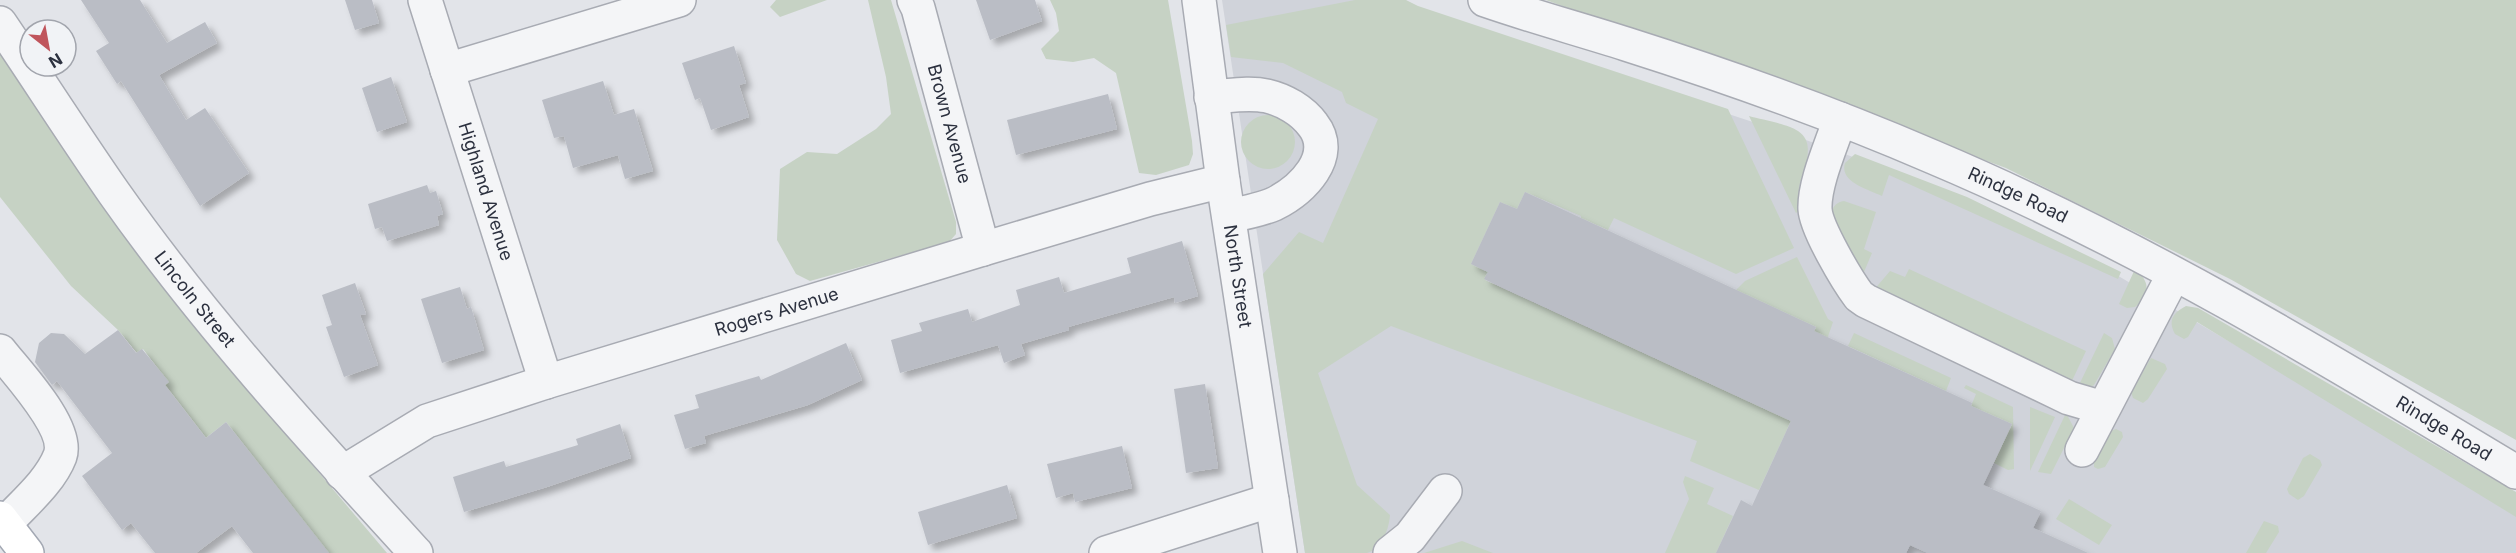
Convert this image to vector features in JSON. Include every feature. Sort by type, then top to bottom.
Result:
[{"type":"main road","points":[[3,521],[27,553]]},
{"type":"street","name":"Highland Avenue","points":[[425,0],[546,382]]},
{"type":"street","points":[[447,70],[679,0]]},
{"type":"street","name":"Brown Avenue","points":[[914,0],[983,249]]},
{"type":"street","name":"North Street","points":[[1199,0],[1223,181],[1281,553]]},
{"type":"street","name":"Rindge Road","points":[[1485,0],[1628,45],[1840,119],[1934,157],[2030,200],[2297,340],[2516,472]]},
{"type":"street","name":"Lincoln Street","points":[[0,23],[115,194],[208,316],[342,473],[416,553]]},
{"type":"street","points":[[1211,97],[1250,94],[1266,95],[1282,101],[1309,119],[1322,143],[1322,158],[1293,191],[1272,204],[1229,216]]},
{"type":"street","points":[[1840,119],[1818,187],[1815,208],[1826,238],[1859,296],[2069,398],[2103,408]]},
{"type":"street","name":"Rogers Avenue","points":[[342,473],[427,421],[546,382],[983,249],[1150,199],[1223,181]]},
{"type":"street","points":[[2082,450],[2174,274]]},
{"type":"street","points":[[0,351],[52,419],[62,443],[61,454],[55,467],[3,521]]},
{"type":"street","points":[[1390,553],[1410,537],[1446,491]]},
{"type":"street","points":[[1106,553],[1272,500]]},
{"type":"shaded area","points":[[1222,0],[1402,0],[1468,28],[1792,135],[1878,166],[2115,274],[2516,511],[2516,553],[1305,553]]},
{"type":"green space","points":[[776,0],[827,0],[780,17],[770,7]]},
{"type":"green space","points":[[868,0],[891,0],[956,222],[956,234],[949,242],[810,281],[796,274],[777,240],[780,169],[807,152],[837,154],[876,129],[891,114],[886,77]]},
{"type":"green space","points":[[1050,0],[1168,0],[1192,141],[1193,154],[1189,165],[1156,175],[1139,173],[1116,73],[1094,58],[1073,62],[1046,59],[1041,49],[1059,31],[1056,13]]},
{"type":"green space","points":[[1355,0],[1406,0],[1418,6],[1728,109],[1794,248],[1736,274],[1614,218],[1608,230],[1525,192],[1517,209],[1500,202],[1471,264],[1488,272],[1485,280],[1791,421],[1759,490],[1690,461],[1697,441],[1391,326],[1318,373],[1357,485],[1390,515],[1386,532],[1381,543],[1367,553],[1305,553],[1263,274],[1299,232],[1323,243],[1378,119],[1346,103],[1342,92],[1283,63],[1231,57],[1226,25]]},
{"type":"green space","points":[[1546,0],[2516,0],[2516,440],[2230,279],[2006,168]]},
{"type":"green space","points":[[0,46],[18,73],[18,78],[21,78],[134,247],[182,311],[387,553],[322,553],[325,549],[226,422],[206,438],[165,385],[168,382],[143,349],[137,353],[118,330],[71,286],[0,197]]},
{"type":"green space","points":[[1263,115],[1273,115],[1287,123],[1293,132],[1295,142],[1293,152],[1287,161],[1273,169],[1263,169],[1246,157],[1241,147],[1241,137],[1253,120]]},
{"type":"green space","points":[[1749,116],[1788,126],[1804,136],[1808,150],[1799,188],[1799,211],[1796,213]]},
{"type":"green space","points":[[1855,154],[1967,197],[2121,272],[2118,279],[1889,175],[1882,196],[1856,184],[1850,180],[1844,170],[1845,163]]},
{"type":"green space","points":[[1844,201],[1876,212],[1864,249],[1872,253],[1861,279],[1831,213],[1839,202]]},
{"type":"green space","points":[[1797,257],[1828,319],[1833,322],[1820,360],[1804,353],[1816,327],[1736,290],[1745,281]]},
{"type":"green space","points":[[1909,269],[2086,351],[2071,383],[1873,291],[1890,271],[1905,277]]},
{"type":"green space","points":[[2135,269],[2144,279],[2146,293],[2135,307],[2127,308],[2119,304]]},
{"type":"green space","points":[[2186,306],[2198,308],[2516,492],[2516,517],[2197,322],[2188,337],[2184,339],[2175,334],[2172,325],[2173,317]]},
{"type":"green space","points":[[1854,333],[1951,378],[1946,391],[1848,346]]},
{"type":"green space","points":[[2104,333],[2112,338],[2115,349],[2094,385],[2087,389],[2078,387]]},
{"type":"green space","points":[[2151,358],[2165,364],[2167,369],[2143,403],[2133,398],[2131,392]]},
{"type":"green space","points":[[1966,385],[2013,407],[2014,469],[2008,470],[1994,463],[2012,424],[1971,406],[1976,394],[1964,388]]},
{"type":"green space","points":[[2030,407],[2055,417],[2030,471]]},
{"type":"green space","points":[[2066,413],[2074,428],[2051,474],[2038,472]]},
{"type":"green space","points":[[2116,429],[2122,432],[2123,437],[2105,467],[2098,469],[2094,467],[2094,461],[2111,431]]},
{"type":"green space","points":[[2310,454],[2320,460],[2322,465],[2304,496],[2298,500],[2289,494],[2287,489],[2303,458]]},
{"type":"green space","points":[[1685,476],[1714,488],[1707,504],[1733,516],[1716,553],[1665,553],[1689,499],[1683,482]]},
{"type":"green space","points":[[2069,499],[2112,525],[2099,545],[2056,519]]},
{"type":"green space","points":[[2264,521],[2278,526],[2279,532],[2266,553],[2246,553]]},
{"type":"green space","points":[[1462,541],[1493,553],[1424,553]]},
{"type":"building","points":[[81,0],[140,0],[167,43],[205,22],[217,43],[159,75],[186,120],[205,108],[249,173],[200,206],[121,81],[117,84],[96,51],[109,43]]},
{"type":"building","points":[[345,0],[372,0],[379,23],[355,30]]},
{"type":"building","points":[[976,0],[1035,0],[1042,21],[990,40]]},
{"type":"building","points":[[734,46],[746,83],[739,85],[749,117],[711,130],[700,98],[695,100],[682,63]]},
{"type":"building","points":[[391,77],[407,122],[377,132],[362,88]]},
{"type":"building","points":[[603,81],[614,115],[634,109],[653,171],[625,179],[618,155],[573,168],[564,136],[554,138],[542,100]]},
{"type":"building","points":[[1108,94],[1117,129],[1016,155],[1007,120]]},
{"type":"building","points":[[427,185],[430,193],[436,191],[443,214],[437,216],[439,225],[387,241],[382,227],[375,229],[368,204]]},
{"type":"building","points":[[1525,192],[1816,327],[1814,331],[1972,403],[1971,406],[2012,424],[1983,485],[2041,511],[2033,528],[2088,553],[1928,553],[1910,545],[1906,553],[1716,553],[1741,500],[1752,506],[1791,421],[1484,279],[1488,272],[1471,264],[1500,202],[1517,209]]},
{"type":"building","points":[[1182,241],[1198,296],[1175,303],[1174,297],[1068,327],[1069,330],[1021,344],[1025,355],[1004,363],[998,345],[900,373],[891,340],[922,331],[919,323],[968,309],[972,322],[1020,305],[1016,290],[1059,277],[1064,293],[1131,273],[1127,258]]},
{"type":"building","points":[[355,283],[366,314],[360,315],[378,365],[344,377],[326,327],[332,325],[322,295]]},
{"type":"building","points":[[460,287],[467,309],[471,307],[484,350],[442,363],[421,299]]},
{"type":"building","points":[[118,330],[136,353],[142,349],[169,382],[165,385],[206,438],[226,422],[329,553],[253,553],[232,526],[196,553],[155,553],[131,523],[122,530],[82,476],[112,453],[57,381],[52,385],[35,362],[39,343],[51,333],[64,334],[85,354]]},
{"type":"building","points":[[846,343],[862,380],[808,405],[704,436],[706,443],[685,449],[674,415],[699,408],[695,395],[759,376],[761,380]]},
{"type":"building","points":[[1205,384],[1218,468],[1186,473],[1174,389]]},
{"type":"building","points":[[620,424],[631,458],[464,512],[453,477],[504,461],[506,467],[578,445],[576,439]]},
{"type":"building","points":[[1122,446],[1132,488],[1075,502],[1073,493],[1056,498],[1047,464]]},
{"type":"building","points":[[1007,485],[1017,518],[928,545],[918,512]]}]
